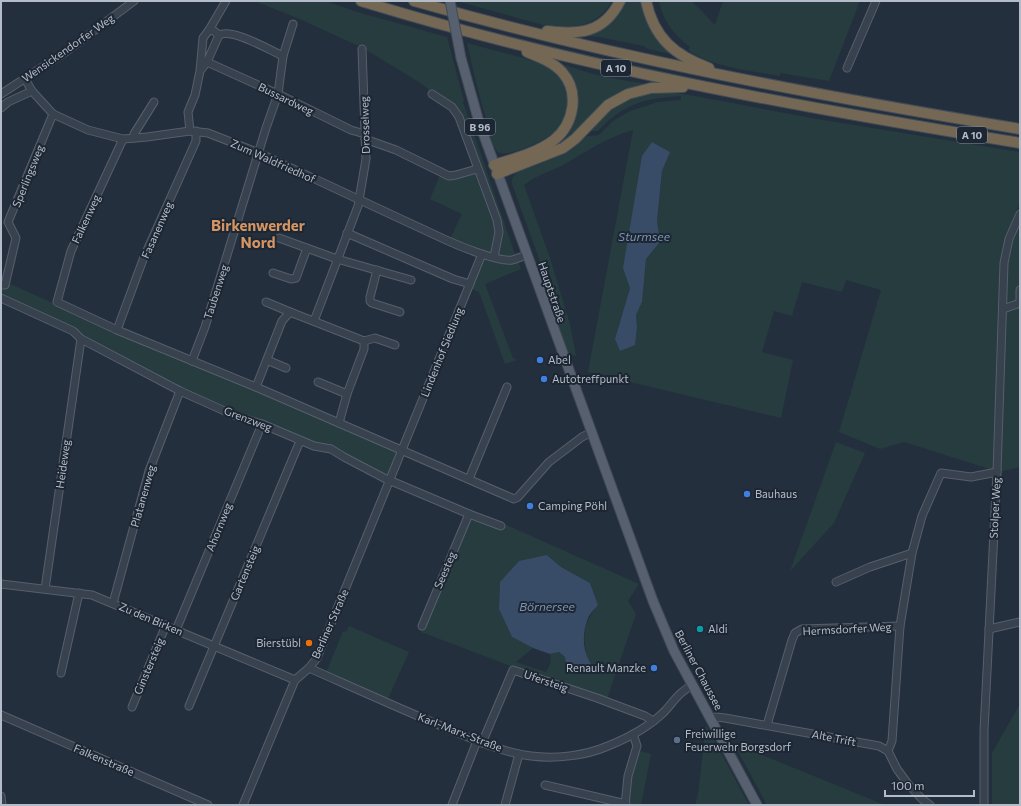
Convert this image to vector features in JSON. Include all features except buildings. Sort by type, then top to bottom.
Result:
[{"type":"highway","name":"A 10","points":[[361,1],[500,40],[641,73],[872,118],[1020,143]]},
{"type":"highway","name":"A 10","points":[[414,1],[512,28],[594,48],[743,80],[1020,129]]},
{"type":"highway","points":[[512,28],[572,34],[587,31],[608,18],[617,8],[620,1]]},
{"type":"highway","points":[[646,1],[650,17],[656,29],[673,50],[699,65],[743,80]]},
{"type":"highway","points":[[496,169],[553,140],[564,130],[568,122],[572,106],[570,86],[566,77],[558,68],[548,61],[500,40]]},
{"type":"highway","points":[[496,169],[563,148],[575,139],[608,105],[628,94],[651,88],[681,87],[733,92]]},
{"type":"main road","name":"Hauptstraße","points":[[450,1],[461,58],[478,119],[558,344],[648,586]]},
{"type":"main road","name":"Berliner Chaussee","points":[[648,586],[674,651],[757,805]]},
{"type":"street","name":"Wensickendorfer Weg","points":[[1,94],[80,41],[134,1]]},
{"type":"street","name":"Fasanenweg","points":[[117,330],[144,257],[179,182],[196,141],[188,112],[195,95],[200,71],[203,38],[226,1]]},
{"type":"street","points":[[848,68],[876,1]]},
{"type":"street","name":"Taubenweg","points":[[192,361],[205,327],[278,94],[283,56],[293,24]]},
{"type":"street","points":[[208,30],[214,31],[219,35],[224,32],[237,35],[283,56]]},
{"type":"street","name":"Fasanenweg","points":[[200,71],[207,62],[219,35]]},
{"type":"street","name":"Drosselweg","points":[[314,321],[359,200],[365,167],[362,48]]},
{"type":"street","name":"Bussardweg","points":[[207,62],[278,94],[449,176],[478,169]]},
{"type":"street","name":"Zum Waldfriedhof","points":[[25,79],[32,91],[53,114],[88,130],[123,139],[193,131],[208,133],[259,154],[446,240],[482,254],[511,260],[527,255]]},
{"type":"street","points":[[1,108],[8,102],[32,91]]},
{"type":"street","points":[[432,94],[452,107],[456,113],[496,215],[498,238],[494,257]]},
{"type":"street","points":[[134,138],[134,134],[154,102]]},
{"type":"street","name":"Sperlingsweg","points":[[3,285],[16,238],[8,222],[53,114]]},
{"type":"street","name":"Falkenweg","points":[[117,330],[57,302],[70,251],[123,139]]},
{"type":"street","name":"Stolper Weg","points":[[984,805],[984,731],[1006,253],[1012,231],[1020,214]]},
{"type":"street","points":[[347,233],[453,279],[470,284]]},
{"type":"street","points":[[278,238],[337,259],[411,280]]},
{"type":"street","points":[[273,273],[291,279],[296,278],[307,248]]},
{"type":"street","name":"Lindenhof Siedlung","points":[[390,480],[482,254]]},
{"type":"street","points":[[377,270],[370,301],[400,312]]},
{"type":"street","points":[[1003,309],[1020,303],[1020,290]]},
{"type":"street","name":"Grenzweg","points":[[1,298],[72,331],[82,339],[180,391],[300,441],[314,446],[331,449],[351,461],[390,480],[500,526]]},
{"type":"street","points":[[266,302],[364,341],[376,338],[395,345]]},
{"type":"street","points":[[256,387],[282,321],[290,312]]},
{"type":"street","points":[[117,330],[256,387],[514,499],[518,497],[550,462],[582,437],[592,432]]},
{"type":"street","name":"Heideweg","points":[[44,590],[82,339]]},
{"type":"street","points":[[339,423],[347,394],[364,349],[364,341]]},
{"type":"street","points":[[267,360],[286,368]]},
{"type":"street","points":[[318,382],[347,394]]},
{"type":"street","points":[[469,479],[507,387]]},
{"type":"street","name":"Platanenweg","points":[[112,603],[149,471],[180,391]]},
{"type":"street","name":"Ahornweg","points":[[176,630],[262,424]]},
{"type":"street","name":"Gartensteig","points":[[189,706],[300,441]]},
{"type":"street","points":[[930,805],[908,784],[888,751],[892,741],[900,626],[912,553],[922,516],[941,473],[971,476],[997,472]]},
{"type":"street","name":"Berliner Straße","points":[[243,805],[295,680],[309,668],[317,658],[390,480]]},
{"type":"street","name":"Seesteg","points":[[422,626],[469,514]]},
{"type":"street","points":[[836,582],[870,567],[912,553]]},
{"type":"street","name":"Zu den Birken","points":[[1,584],[92,595],[295,680]]},
{"type":"street","points":[[61,673],[79,593]]},
{"type":"street","points":[[989,629],[1020,622]]},
{"type":"street","name":"Ginstersteig","points":[[132,707],[166,625]]},
{"type":"street","name":"Hermsdorfer Weg","points":[[767,725],[795,633],[802,629],[900,626]]},
{"type":"street","name":"Karl-Marx-Straße","points":[[309,668],[480,742],[519,754],[531,756],[569,756],[607,747],[634,734],[653,721],[682,691],[693,685]]},
{"type":"street","name":"Ufersteig","points":[[480,742],[513,670],[597,698],[645,716],[653,721]]},
{"type":"street","name":"Falkenstraße","points":[[1,715],[208,805]]},
{"type":"street","name":"Alte Trift","points":[[712,719],[716,717],[767,725],[879,746],[888,751]]},
{"type":"street","points":[[545,785],[626,804],[628,776],[637,746],[634,734]]},
{"type":"street","points":[[452,805],[480,742]]},
{"type":"street","points":[[505,805],[519,754]]},
{"type":"street","points":[[1,796],[2,805]]},
{"type":"green space","points":[[254,1],[326,1],[357,12],[447,37],[464,101],[463,102],[516,257],[495,256],[500,232],[459,117],[422,84],[363,48],[295,17]]},
{"type":"green space","points":[[459,1],[612,1],[601,14],[588,23],[572,27],[554,25],[554,28]]},
{"type":"green space","points":[[625,1],[642,1],[657,39],[671,54],[648,49],[644,46],[599,37],[584,36]]},
{"type":"green space","points":[[659,1],[692,1],[715,25],[723,1],[860,1],[829,81],[780,73],[780,76],[732,68],[697,56],[688,50],[690,47],[679,38],[670,27],[663,15]]},
{"type":"green space","points":[[467,43],[535,61],[554,71],[561,79],[568,104],[565,118],[557,130],[526,148],[509,153],[498,152],[490,136]]},
{"type":"green space","points":[[566,65],[597,75],[649,84],[618,94],[605,102],[572,136],[545,151],[569,129],[575,116],[564,68]]},
{"type":"green space","points":[[668,92],[817,119],[1020,152],[1020,202],[1009,229],[1015,231],[1020,220],[1020,467],[999,472],[904,442],[880,449],[839,432],[881,290],[846,280],[842,292],[802,282],[792,316],[774,311],[762,352],[793,360],[781,418],[588,372],[633,130],[606,140],[565,164],[534,178],[524,185],[550,258],[570,324],[576,356],[567,354],[557,329],[538,269],[542,267],[512,184],[512,179],[516,173],[522,169],[582,137],[599,135],[613,121],[630,111],[658,102],[681,100],[681,96],[668,97],[635,104],[616,114],[598,131],[588,131],[614,107],[629,98],[646,93]],"holes":[[[652,142],[670,152],[662,171],[657,221],[660,242],[646,259],[642,302],[636,315],[637,327],[615,339],[630,288]]]},
{"type":"green space","points":[[477,169],[497,220],[494,256],[449,241],[462,214],[430,199],[441,173],[447,176]]},
{"type":"green space","points":[[482,254],[517,258],[521,269],[485,284],[513,358],[517,360],[505,364],[479,292],[469,288]]},
{"type":"green space","points":[[1,280],[91,320],[401,451],[391,477],[219,404],[133,364],[76,332],[1,294]]},
{"type":"green space","points":[[836,442],[865,453],[834,523],[790,571]]},
{"type":"green space","points":[[470,519],[492,527],[495,520],[639,584],[628,601],[636,614],[606,702],[421,632]],"holes":[[[547,555],[561,567],[590,583],[598,605],[586,624],[585,642],[587,658],[565,657],[559,652],[550,654],[551,662],[546,672],[516,662],[533,648],[512,637],[499,609],[500,582]]]},
{"type":"green space","points":[[349,626],[409,652],[388,699],[326,673],[343,631],[346,632]]},
{"type":"green space","points":[[1020,704],[1020,805],[992,805],[992,753]]},
{"type":"green space","points":[[706,725],[749,805],[695,805],[698,795]]},
{"type":"green space","points":[[733,742],[745,748],[885,805],[767,805]]},
{"type":"green space","points":[[640,751],[651,754],[641,805],[629,805],[633,769]]},
{"type":"water","name":"Sturmsee","points":[[652,142],[670,152],[662,171],[657,221],[660,242],[646,259],[642,302],[636,315],[637,327],[635,345],[620,351],[615,339],[630,288],[623,268],[642,156]]},
{"type":"water","name":"Börnersee","points":[[547,555],[561,567],[590,583],[598,605],[588,618],[584,635],[586,653],[591,664],[579,670],[567,668],[565,657],[559,652],[550,654],[533,648],[512,637],[499,609],[500,582],[519,561]]},
{"type":"place","name":"Abel","points":[[540,360]]},
{"type":"place","name":"Autotreffpunkt","points":[[544,379]]},
{"type":"place","name":"Bauhaus","points":[[747,494]]},
{"type":"place","name":"Camping Pöhl","points":[[530,506]]},
{"type":"place","name":"Aldi","points":[[700,629]]},
{"type":"place","name":"Bierstübl","points":[[309,643]]},
{"type":"place","name":"Renault Manzke","points":[[654,668]]},
{"type":"place","name":"Freiwillige Feuerwehr Borgsdorf","points":[[677,740]]},
{"type":"district","name":"Birkenwerder Nord","points":[[258,234]]}]
